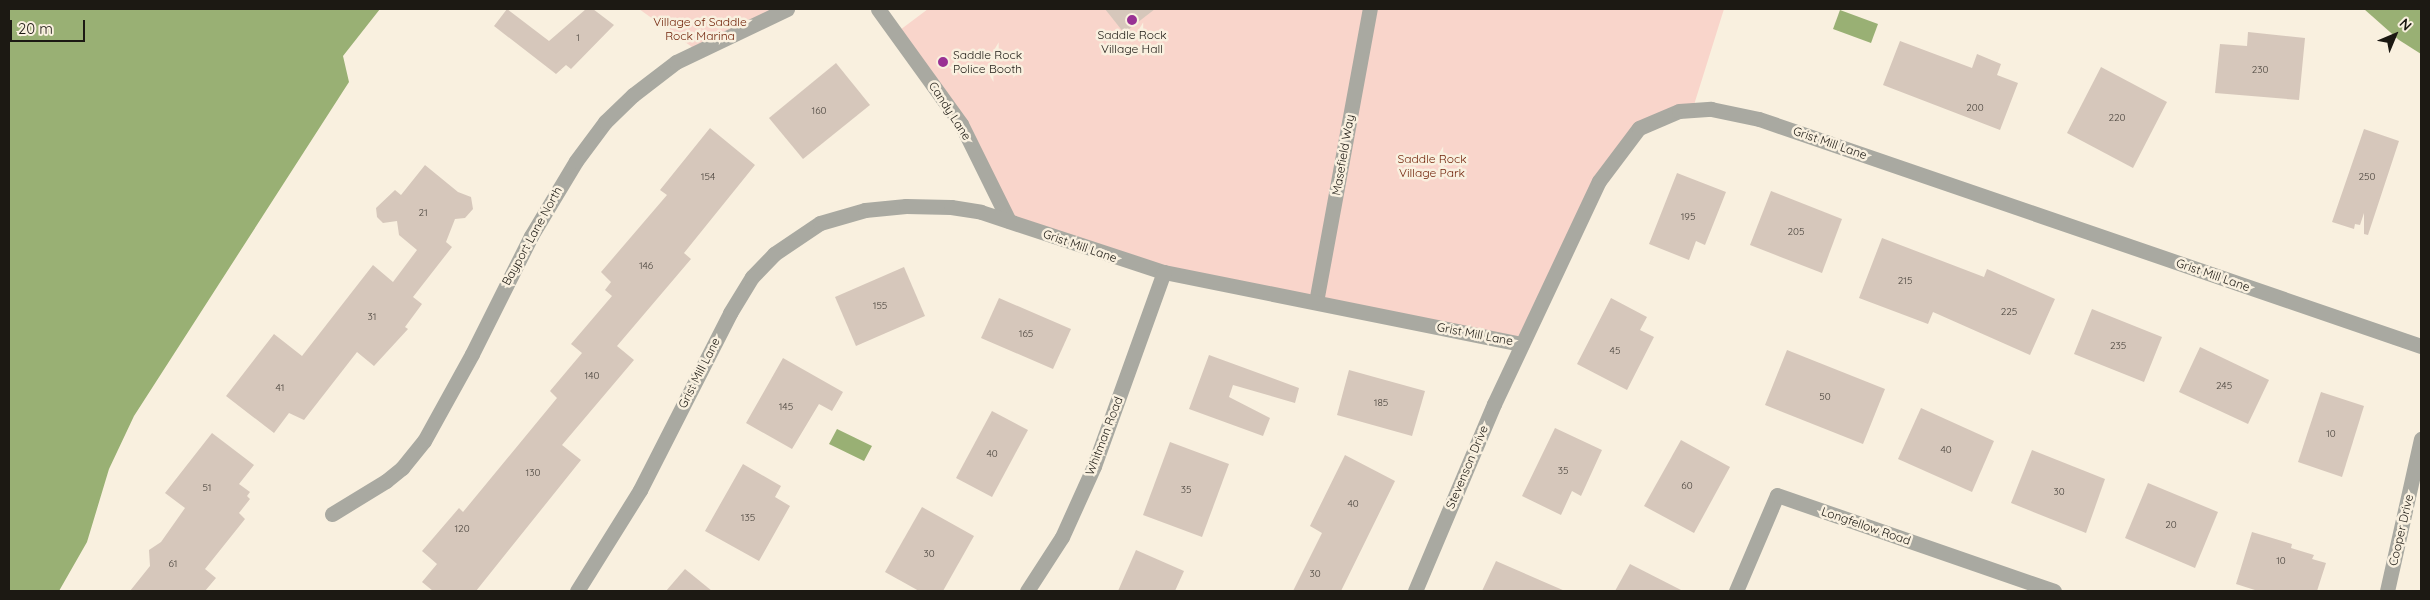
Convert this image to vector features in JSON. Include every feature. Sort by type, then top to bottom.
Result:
[{"type":"street","name":"Bayport Lane North","points":[[332,514],[386,481],[402,468],[424,441],[472,354],[531,236],[566,176],[605,122],[641,89],[676,62],[787,9]]},
{"type":"street","name":"Candy Lane","points":[[878,9],[961,124],[1009,221]]},
{"type":"street","name":"Masefield Way","points":[[1316,302],[1370,9]]},
{"type":"street","name":"Grist Mill Lane","points":[[577,591],[640,490],[730,313],[752,277],[774,254],[820,223],[865,210],[906,206],[951,207],[1009,221],[1073,244],[1164,272],[1522,344],[1599,181],[1615,156],[1627,140],[1651,120],[1693,108],[1759,118],[2421,346]]},
{"type":"street","name":"Whitman Road","points":[[1027,591],[1062,537],[1094,466],[1164,272]]},
{"type":"street","name":"Stevenson Drive","points":[[1415,591],[1522,344]]},
{"type":"street","name":"Cooper Drive","points":[[2387,591],[2421,439]]},
{"type":"street","name":"Longfellow Road","points":[[1736,591],[1777,495],[2054,591]]},
{"type":"green space","name":"Village of Saddle Rock Marina","points":[[639,9],[791,9],[699,52]]},
{"type":"green space","name":"Saddle Rock Village Park","points":[[928,9],[1724,9],[1693,108],[1627,140],[1522,344],[1164,272],[1009,221],[974,149],[896,33]]},
{"type":"shaded area","points":[[9,9],[380,9],[343,56],[349,82],[134,416],[109,469],[87,542],[59,591],[9,591]]},
{"type":"shaded area","points":[[2364,9],[2421,9],[2421,54],[2399,40]]},
{"type":"shaded area","points":[[1840,10],[1878,24],[1871,43],[1833,29]]},
{"type":"shaded area","points":[[837,429],[872,446],[864,461],[829,444]]},
{"type":"building","points":[[507,9],[549,41],[586,9],[593,9],[614,25],[571,69],[566,65],[556,74],[494,26]]},
{"type":"building","name":"Saddle Rock Village Hall","points":[[1105,9],[1155,9],[1124,33]]},
{"type":"building","points":[[2248,32],[2305,38],[2299,100],[2215,93],[2220,44],[2247,46]]},
{"type":"building","points":[[1900,41],[1972,68],[1977,54],[2001,64],[1997,75],[2018,83],[2000,130],[1883,85]]},
{"type":"building","points":[[836,63],[870,105],[803,159],[769,118]]},
{"type":"building","points":[[2101,67],[2167,102],[2133,168],[2067,133]]},
{"type":"building","points":[[710,128],[755,165],[684,253],[691,259],[617,346],[634,360],[562,445],[581,460],[476,591],[433,591],[422,582],[437,564],[422,551],[459,508],[463,512],[557,398],[550,391],[582,353],[571,344],[612,296],[605,290],[611,282],[601,272],[667,195],[660,190]]},
{"type":"building","points":[[2364,129],[2399,141],[2368,235],[2364,234],[2364,213],[2360,225],[2355,224],[2354,229],[2332,222]]},
{"type":"building","points":[[425,165],[458,192],[471,197],[473,209],[465,218],[455,219],[446,242],[452,247],[413,297],[422,304],[405,327],[408,329],[374,366],[357,352],[304,420],[289,413],[274,433],[226,396],[274,334],[302,356],[373,265],[393,282],[417,250],[399,235],[397,221],[383,223],[377,217],[376,208],[395,190],[401,195]]},
{"type":"building","points":[[1677,173],[1726,192],[1705,245],[1696,241],[1689,260],[1649,244]]},
{"type":"building","points":[[1771,191],[1842,219],[1822,273],[1750,245]]},
{"type":"building","points":[[1882,238],[1984,277],[1987,269],[2055,299],[2030,355],[1933,312],[1928,324],[1859,298]]},
{"type":"building","points":[[904,267],[925,316],[856,346],[835,297]]},
{"type":"building","points":[[999,298],[1071,329],[1053,369],[981,338]]},
{"type":"building","points":[[1611,298],[1647,317],[1640,330],[1654,337],[1627,390],[1577,364]]},
{"type":"building","points":[[2092,309],[2162,337],[2144,382],[2074,354]]},
{"type":"building","points":[[2200,347],[2269,380],[2248,424],[2179,392]]},
{"type":"building","points":[[1787,350],[1885,389],[1863,444],[1765,405]]},
{"type":"building","points":[[1209,355],[1299,388],[1295,403],[1233,385],[1229,397],[1270,418],[1263,436],[1189,409]]},
{"type":"building","points":[[783,358],[843,392],[832,411],[819,404],[792,449],[746,423]]},
{"type":"building","points":[[1349,370],[1425,391],[1412,436],[1337,415]]},
{"type":"building","points":[[2321,392],[2364,406],[2342,477],[2298,462]]},
{"type":"building","points":[[1921,408],[1994,441],[1972,492],[1898,459]]},
{"type":"building","points":[[992,411],[1028,430],[992,497],[956,478]]},
{"type":"building","points":[[1555,428],[1602,450],[1581,496],[1572,491],[1561,515],[1522,496]]},
{"type":"building","points":[[212,433],[254,465],[239,484],[250,492],[247,496],[250,499],[239,513],[245,519],[205,569],[216,578],[205,591],[130,591],[150,566],[149,550],[161,542],[185,508],[165,493]]},
{"type":"building","points":[[1681,440],[1730,467],[1694,533],[1644,506]]},
{"type":"building","points":[[1170,442],[1229,464],[1202,537],[1143,515]]},
{"type":"building","points":[[2032,450],[2105,479],[2086,533],[2011,503]]},
{"type":"building","points":[[1345,455],[1395,481],[1341,591],[1293,591],[1322,533],[1310,526]]},
{"type":"building","points":[[743,464],[781,486],[775,497],[790,506],[759,561],[705,531]]},
{"type":"building","points":[[2148,483],[2218,512],[2195,568],[2125,538]]},
{"type":"building","points":[[922,507],[974,536],[943,591],[919,591],[885,572]]},
{"type":"building","points":[[2252,532],[2292,544],[2291,548],[2314,555],[2312,559],[2326,563],[2317,591],[2258,591],[2236,584]]},
{"type":"building","points":[[1136,550],[1184,571],[1175,591],[1118,591]]},
{"type":"building","points":[[1496,561],[1565,591],[1482,591]]},
{"type":"building","points":[[1630,564],[1683,591],[1615,591]]},
{"type":"building","points":[[685,569],[712,591],[666,591]]},
{"type":"place","name":"Saddle Rock Village Hall","points":[[1132,20]]},
{"type":"place","name":"Saddle Rock Police Booth","points":[[943,62]]}]
